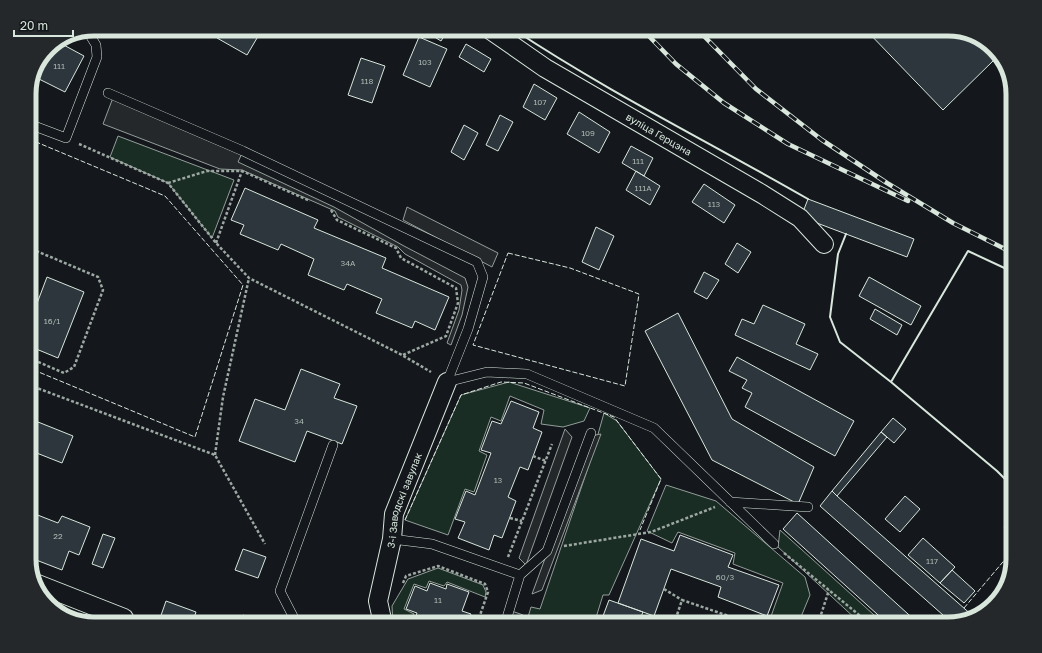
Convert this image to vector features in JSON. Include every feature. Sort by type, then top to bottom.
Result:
[{"type":"street","name":"вуліца Герцэна","points":[[499,36],[545,68],[762,194],[800,218],[824,244]]},
{"type":"street","name":"3-і Заводскі завулак","points":[[381,617],[378,601],[392,539],[394,514],[448,382]]},
{"type":"street","points":[[43,586],[121,617]]},
{"type":"lane","points":[[36,127],[66,138],[97,57],[96,45],[90,36]]},
{"type":"lane","points":[[108,93],[243,151],[477,262],[483,277],[468,330],[448,382]]},
{"type":"lane","points":[[448,382],[487,372],[527,374],[654,428],[774,544]]},
{"type":"lane","points":[[507,617],[520,575],[547,551],[591,433]]},
{"type":"lane","points":[[293,617],[280,591],[333,445]]},
{"type":"lane","points":[[730,502],[808,507]]},
{"type":"lane","points":[[392,539],[432,544],[520,575]]},
{"type":"path","points":[[66,138],[168,183],[216,243],[249,278],[402,355],[448,382]]},
{"type":"path","points":[[168,183],[207,171],[242,171],[311,201]]},
{"type":"path","points":[[216,243],[242,171]]},
{"type":"path","points":[[325,207],[332,210],[337,220],[396,248],[401,258],[456,288],[458,303],[446,336],[402,355]]},
{"type":"path","points":[[36,251],[98,277],[103,290],[74,367],[64,373],[36,361]]},
{"type":"path","points":[[249,278],[223,397],[216,455],[265,544]]},
{"type":"path","points":[[36,388],[216,455]]},
{"type":"path","points":[[504,569],[552,444]]},
{"type":"path","points":[[533,456],[546,461]]},
{"type":"path","points":[[548,548],[651,532],[730,502]]},
{"type":"path","points":[[510,518],[522,521]]},
{"type":"path","points":[[774,544],[862,617]]},
{"type":"path","points":[[399,589],[406,576],[438,566],[485,584],[488,592],[479,617]]},
{"type":"path","points":[[664,589],[682,600],[732,617]]},
{"type":"path","points":[[820,617],[829,590]]},
{"type":"path","points":[[676,617],[682,600]]},
{"type":"green space","points":[[118,136],[234,180],[212,238],[168,183],[110,157]]},
{"type":"green space","points":[[509,382],[590,408],[584,421],[563,427],[541,424],[544,410],[510,396],[501,421],[491,417],[479,451],[487,455],[474,492],[465,489],[448,535],[405,520],[461,395]]},
{"type":"green space","points":[[604,413],[617,421],[661,479],[609,595],[603,595],[596,617],[528,617],[531,607],[540,609],[591,459]]},
{"type":"green space","points":[[666,485],[716,501],[805,577],[810,595],[801,617],[771,617],[783,583],[733,564],[735,553],[678,532],[672,543],[647,531]]},
{"type":"green space","points":[[780,530],[876,617],[854,617],[778,547]]},
{"type":"green space","points":[[438,568],[483,585],[486,592],[485,597],[447,582],[444,586],[429,581],[426,588],[414,584],[404,609],[414,614],[413,617],[393,617],[392,606],[408,579]]},
{"type":"shaded area","points":[[114,95],[243,151],[238,162],[334,207],[465,278],[468,287],[462,315],[451,345],[447,343],[459,310],[462,290],[461,285],[405,254],[398,247],[338,217],[335,211],[242,170],[220,169],[103,124]]},
{"type":"shaded area","points":[[407,207],[498,253],[492,267],[403,220]]},
{"type":"shaded area","points":[[565,429],[572,437],[526,565],[519,558]]},
{"type":"shaded area","points":[[601,434],[542,590],[532,594],[590,436]]},
{"type":"shaded area","points":[[509,610],[523,615],[522,617],[507,617]]},
{"type":"building","points":[[218,36],[258,36],[247,55],[217,38]]},
{"type":"building","points":[[433,36],[444,36],[441,41]]},
{"type":"building","points":[[872,36],[955,36],[970,40],[982,47],[994,60],[943,110]]},
{"type":"building","points":[[419,37],[447,49],[430,87],[403,75]]},
{"type":"building","points":[[466,44],[491,59],[484,72],[459,57]]},
{"type":"building","points":[[64,45],[84,56],[65,92],[38,79],[42,68],[48,59],[56,50]]},
{"type":"building","points":[[361,58],[385,66],[372,103],[348,95]]},
{"type":"building","points":[[534,84],[557,98],[545,120],[523,107]]},
{"type":"building","points":[[579,112],[610,132],[599,153],[567,134]]},
{"type":"building","points":[[500,115],[513,122],[498,151],[486,145]]},
{"type":"building","points":[[464,125],[478,133],[464,160],[451,152]]},
{"type":"building","points":[[631,146],[653,158],[644,176],[622,163]]},
{"type":"building","points":[[636,171],[660,186],[650,205],[626,190]]},
{"type":"building","points":[[704,184],[735,205],[724,223],[692,202]]},
{"type":"building","points":[[245,188],[318,220],[314,228],[386,258],[382,268],[449,297],[435,330],[415,321],[412,328],[376,313],[382,299],[347,284],[344,290],[308,275],[314,259],[281,244],[278,250],[240,234],[244,225],[231,220]]},
{"type":"building","points":[[808,199],[914,239],[907,257],[801,217]]},
{"type":"building","points":[[596,227],[614,236],[599,270],[582,262]]},
{"type":"building","points":[[737,243],[751,252],[738,273],[725,264]]},
{"type":"building","points":[[704,272],[719,280],[707,299],[694,292]]},
{"type":"building","points":[[47,277],[84,292],[58,358],[36,349],[36,306]]},
{"type":"building","points":[[869,277],[921,306],[911,325],[859,296]]},
{"type":"building","points":[[763,305],[805,324],[796,344],[818,354],[810,370],[735,335],[742,319],[754,324]]},
{"type":"building","points":[[875,309],[902,325],[897,335],[870,319]]},
{"type":"building","points":[[678,313],[732,419],[814,467],[798,504],[712,460],[645,331]]},
{"type":"building","points":[[737,357],[854,421],[835,456],[745,407],[752,393],[742,388],[747,380],[729,371]]},
{"type":"building","points":[[301,369],[340,384],[334,398],[357,406],[342,444],[307,431],[295,462],[239,441],[255,399],[285,410]]},
{"type":"building","points":[[511,401],[539,412],[533,428],[542,432],[528,470],[520,467],[508,497],[516,501],[502,538],[494,535],[489,550],[458,538],[465,522],[455,519],[466,491],[475,495],[491,453],[481,450],[492,421],[501,424]]},
{"type":"building","points":[[893,418],[906,429],[894,443],[881,432]]},
{"type":"building","points":[[38,422],[73,436],[62,463],[36,453],[36,427]]},
{"type":"building","points":[[881,432],[887,437],[837,496],[832,491]]},
{"type":"building","points":[[832,491],[970,613],[955,617],[945,617],[820,506]]},
{"type":"building","points":[[905,496],[920,509],[900,532],[885,519]]},
{"type":"building","points":[[797,513],[911,617],[880,617],[783,529]]},
{"type":"building","points":[[36,514],[58,523],[62,516],[90,527],[79,555],[69,551],[62,570],[36,560]]},
{"type":"building","points":[[103,534],[115,538],[103,568],[92,564]]},
{"type":"building","points":[[680,535],[733,555],[728,567],[779,585],[767,616],[718,597],[721,587],[671,569],[654,616],[618,603],[641,539],[674,551]]},
{"type":"building","points":[[923,538],[955,567],[940,583],[908,555]]},
{"type":"building","points":[[243,549],[266,557],[258,578],[235,570]]},
{"type":"building","points":[[952,570],[975,591],[964,603],[940,583]]},
{"type":"building","points":[[430,583],[446,589],[447,584],[469,592],[462,611],[471,614],[470,617],[416,617],[417,613],[406,609],[415,586],[427,591]]},
{"type":"building","points":[[609,600],[643,612],[641,617],[603,617]]},
{"type":"building","points":[[166,601],[196,612],[194,617],[160,617]]},
{"type":"railway","points":[[649,36],[676,64],[724,103],[788,144],[908,201]]},
{"type":"railway","points":[[704,36],[756,89],[822,140],[887,183],[953,223],[1006,250]]},
{"type":"fence","points":[[36,142],[165,196],[243,285],[195,437],[36,371]]},
{"type":"fence","points":[[508,253],[570,268],[639,294],[625,386],[473,345],[508,253]]},
{"type":"fence","points":[[405,520],[461,395],[501,382],[524,383],[614,417],[661,479],[640,530]]},
{"type":"fence","points":[[964,608],[1006,558]]},
{"type":"wall","points":[[524,36],[585,74],[808,199]]},
{"type":"wall","points":[[846,234],[838,254],[830,317],[840,342],[891,382],[1006,480]]},
{"type":"wall","points":[[891,382],[968,251],[1006,269]]}]
